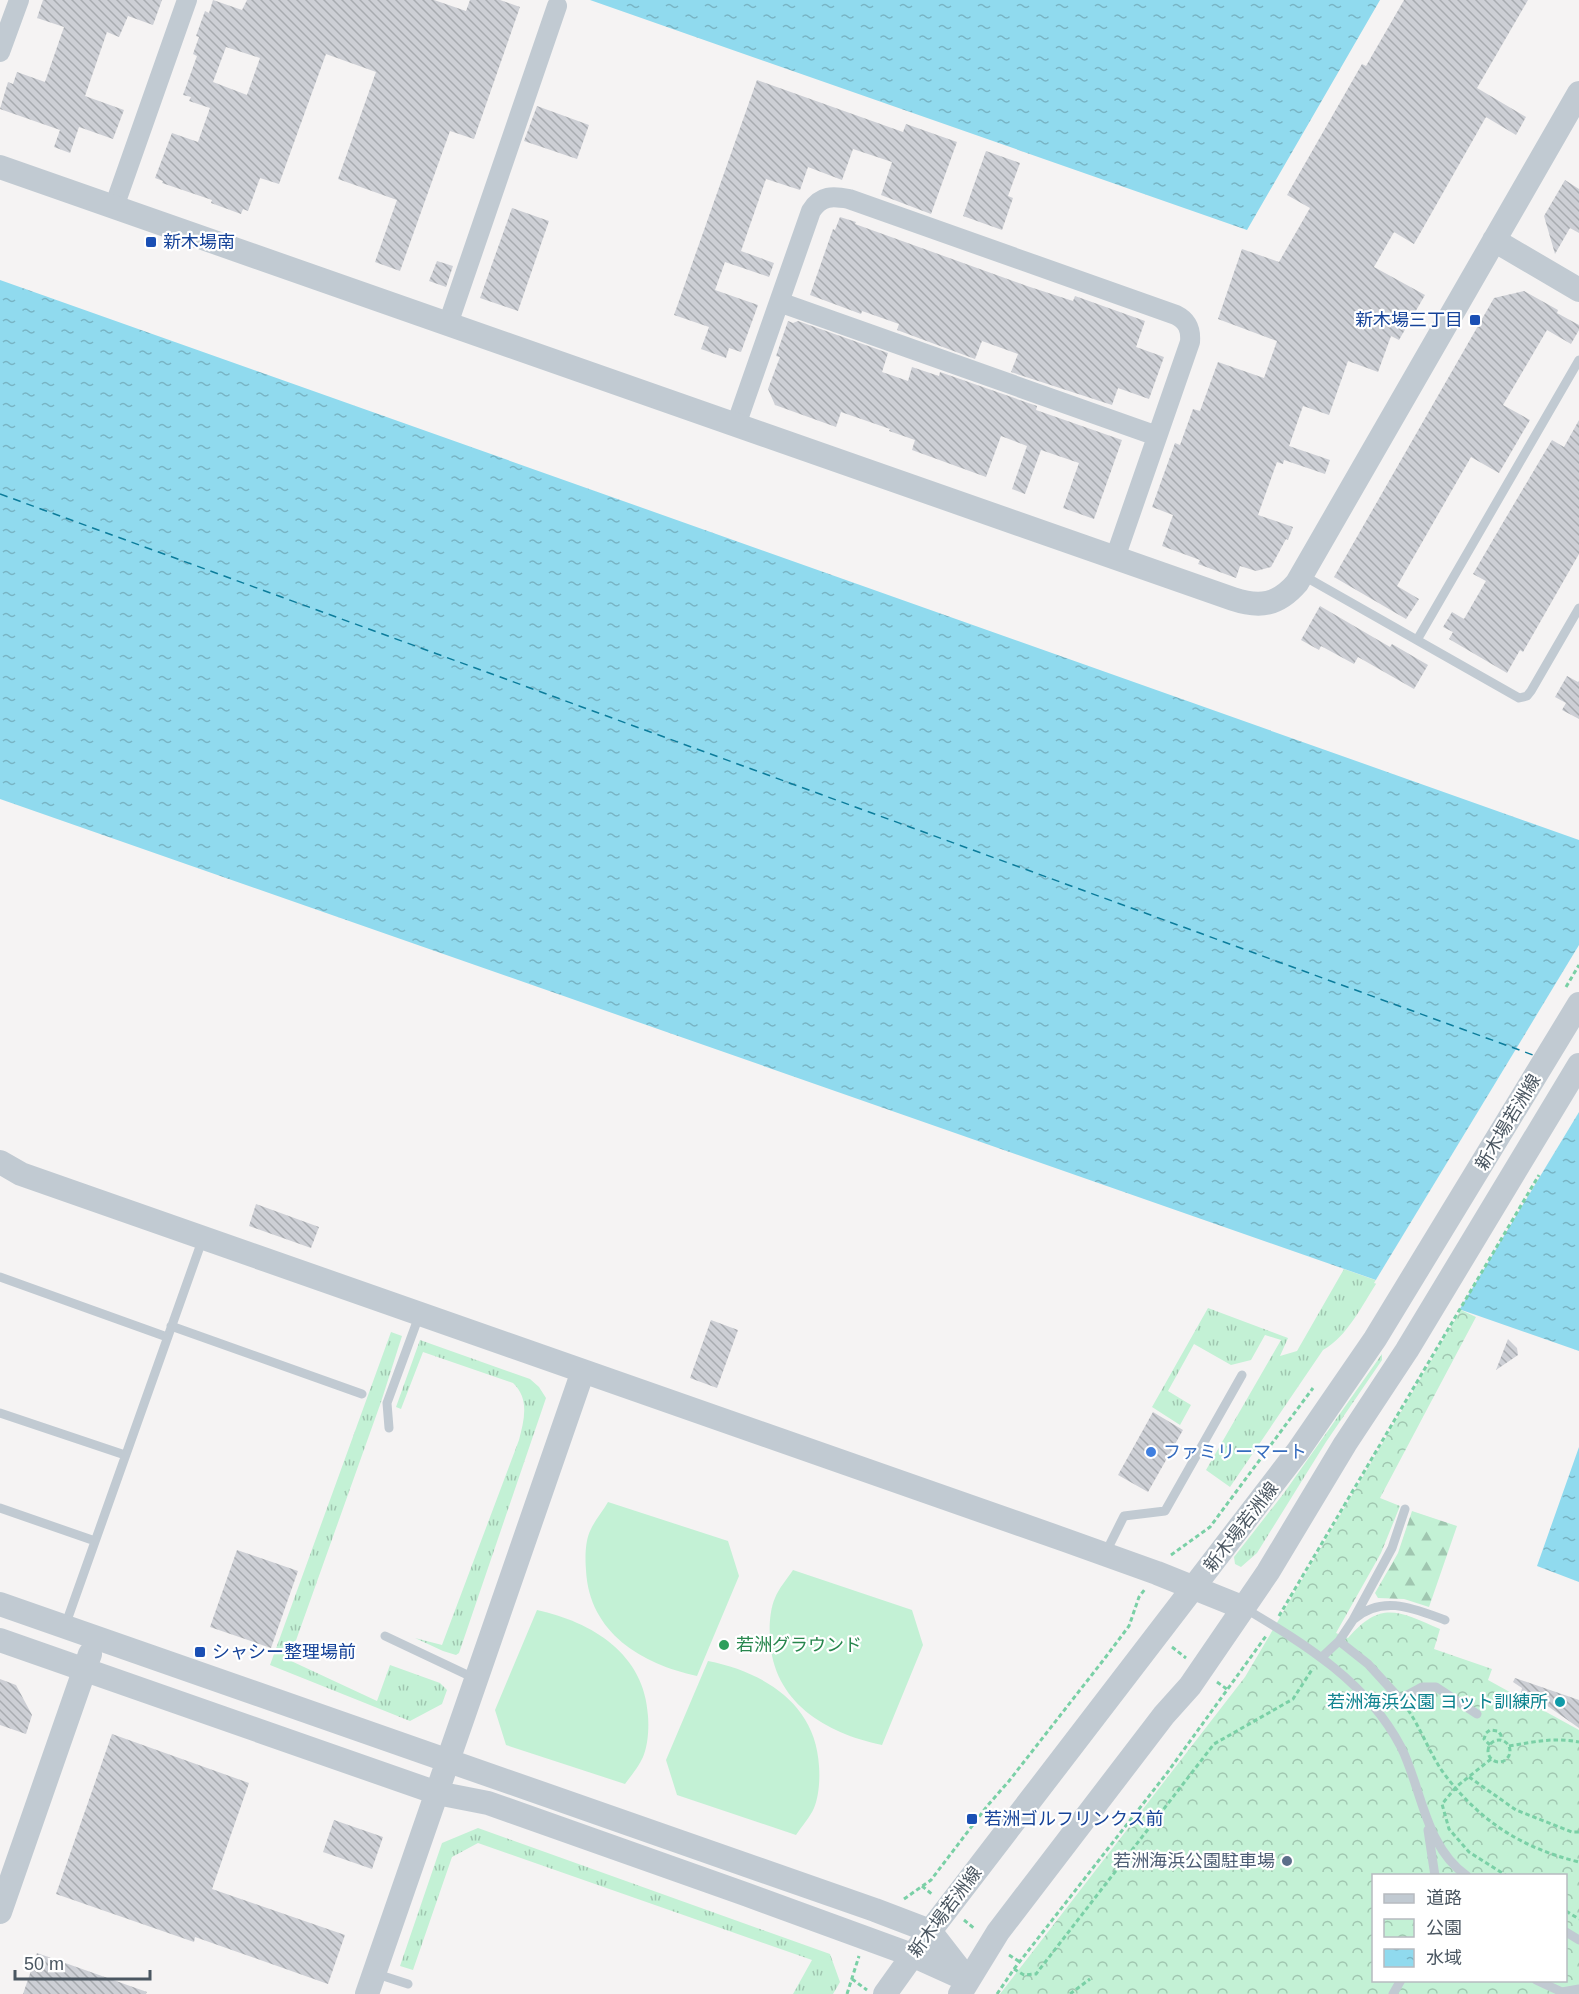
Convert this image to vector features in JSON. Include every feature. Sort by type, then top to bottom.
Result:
[{"type":"street","points":[[0,52],[19,0]]},
{"type":"street","points":[[114,207],[187,0]]},
{"type":"street","points":[[448,324],[557,6]]},
{"type":"street","points":[[0,167],[1250,605],[1264,604],[1279,599],[1291,590],[1302,574],[1579,93]]},
{"type":"street","points":[[736,425],[811,211],[815,205],[828,197],[849,199],[1154,307],[1183,318],[1188,324],[1190,342],[1115,558]]},
{"type":"street","points":[[1494,240],[1579,290]]},
{"type":"street","points":[[779,302],[1157,436]]},
{"type":"street","name":"新木場若洲線","points":[[885,1994],[930,1931],[1292,1460],[1375,1339],[1570,1000]]},
{"type":"street","name":"新木場若洲線","points":[[964,1987],[991,1942],[1164,1715],[1191,1686],[1244,1608],[1345,1444],[1407,1350],[1579,1065]]},
{"type":"street","points":[[0,1162],[11,1173],[1105,1554],[1244,1608]]},
{"type":"street","points":[[371,1983],[583,1371]]},
{"type":"street","points":[[0,1604],[930,1931],[964,1987]]},
{"type":"street","points":[[0,1912],[96,1638]]},
{"type":"street","points":[[0,1640],[437,1793],[488,1803],[823,1921],[912,1955],[964,1987]]},
{"type":"lane","points":[[1417,640],[1579,360]]},
{"type":"lane","points":[[1302,574],[1519,698],[1527,696],[1531,691],[1579,608]]},
{"type":"lane","points":[[64,1627],[203,1238]]},
{"type":"lane","points":[[0,1277],[167,1337]]},
{"type":"lane","points":[[390,1428],[387,1403],[419,1314]]},
{"type":"lane","points":[[171,1326],[362,1394]]},
{"type":"lane","points":[[1105,1554],[1124,1516],[1165,1511],[1242,1375]]},
{"type":"lane","points":[[0,1413],[125,1455]]},
{"type":"lane","points":[[0,1508],[95,1541]]},
{"type":"lane","points":[[1322,1658],[1339,1641],[1353,1620],[1392,1548],[1405,1509]]},
{"type":"lane","points":[[1353,1620],[1364,1612],[1389,1604],[1446,1620]]},
{"type":"lane","points":[[1244,1608],[1322,1658],[1362,1692],[1386,1723],[1401,1748],[1435,1838],[1444,1852],[1466,1874]]},
{"type":"lane","points":[[385,1636],[476,1679]]},
{"type":"lane","points":[[1339,1641],[1368,1664],[1400,1699],[1422,1687],[1436,1688],[1477,1714]]},
{"type":"lane","points":[[1425,1813],[1435,1874]]},
{"type":"lane","points":[[1540,1982],[1562,1992],[1579,1989]]},
{"type":"lane","points":[[371,1983],[408,1984]]},
{"type":"path","points":[[1570,1000],[1579,965]]},
{"type":"path","points":[[997,1994],[1160,1782],[1273,1625],[1542,1170]]},
{"type":"path","points":[[1167,1558],[1210,1527],[1313,1389]]},
{"type":"path","points":[[900,1902],[931,1880],[1009,1781],[1129,1626],[1139,1597]]},
{"type":"path","points":[[1132,1616],[1228,1690]]},
{"type":"path","points":[[1014,1970],[1023,1976],[1036,1974],[1214,1744],[1293,1700],[1322,1658]]},
{"type":"path","points":[[1400,1699],[1444,1774],[1496,1827],[1552,1855],[1579,1862]]},
{"type":"path","points":[[1490,1745],[1484,1738],[1490,1730],[1498,1731],[1501,1740],[1509,1746],[1552,1739],[1579,1742]]},
{"type":"path","points":[[1501,1740],[1490,1745],[1488,1753],[1491,1759],[1498,1762],[1505,1760],[1509,1754],[1509,1746]]},
{"type":"path","points":[[1491,1759],[1456,1787],[1442,1804],[1449,1829],[1469,1852],[1505,1874]]},
{"type":"path","points":[[1469,1778],[1516,1810],[1572,1832],[1579,1832]]},
{"type":"path","points":[[922,1886],[991,1942],[1020,1962]]},
{"type":"path","points":[[847,1994],[858,1958]]},
{"type":"path","points":[[852,1979],[873,1994]]},
{"type":"path","points":[[1070,1994],[1090,1979]]},
{"type":"green space","points":[[1344,1269],[1378,1281],[1340,1337],[1323,1350],[1230,1487],[1206,1470],[1281,1340],[1265,1335],[1251,1360],[1231,1365],[1194,1344],[1168,1391],[1191,1405],[1180,1425],[1152,1407],[1208,1308],[1288,1338],[1280,1356],[1297,1351]]},
{"type":"green space","points":[[1461,1310],[1476,1317],[1380,1498],[1400,1506],[1381,1553],[1336,1633],[1348,1638],[1370,1618],[1381,1614],[1391,1612],[1413,1617],[1440,1629],[1434,1649],[1492,1669],[1488,1680],[1579,1730],[1579,1994],[1000,1994],[1245,1677]]},
{"type":"green space","points":[[391,1332],[402,1336],[381,1402],[289,1660],[377,1701],[390,1665],[440,1683],[447,1690],[442,1704],[410,1721],[270,1665]]},
{"type":"green space","points":[[420,1340],[530,1379],[546,1398],[459,1653],[456,1655],[415,1638],[442,1645],[519,1440],[524,1417],[524,1403],[513,1383],[423,1352],[401,1409],[396,1407]]},
{"type":"green space","points":[[1382,1354],[1382,1360],[1326,1442],[1257,1553],[1241,1567],[1235,1564],[1234,1557],[1284,1493]]},
{"type":"green space","points":[[608,1502],[728,1541],[739,1576],[697,1676],[677,1671],[638,1654],[608,1628],[597,1611],[589,1592],[586,1549],[591,1529]]},
{"type":"green space","points":[[1412,1511],[1457,1526],[1429,1607],[1404,1599],[1378,1598],[1375,1593],[1398,1553]]},
{"type":"green space","points":[[793,1570],[912,1610],[923,1645],[882,1745],[861,1740],[822,1723],[792,1697],[781,1680],[773,1661],[770,1618],[777,1594]]},
{"type":"green space","points":[[537,1610],[557,1615],[596,1632],[626,1658],[637,1675],[645,1694],[648,1737],[643,1757],[625,1784],[506,1745],[495,1710]]},
{"type":"green space","points":[[708,1661],[749,1673],[767,1683],[797,1708],[808,1725],[816,1744],[819,1787],[814,1808],[796,1835],[677,1795],[666,1760]]},
{"type":"green space","points":[[478,1828],[830,1954],[840,1982],[833,1994],[793,1994],[812,1960],[478,1843],[452,1857],[413,1970],[400,1966],[442,1843]]},
{"type":"water","points":[[590,0],[1380,0],[1247,230]]},
{"type":"water","points":[[0,280],[1579,840],[1579,1351],[0,799]]},
{"type":"water","points":[[1579,1447],[1579,1582],[1537,1566]]},
{"type":"pier","points":[[1579,945],[1579,1112],[1458,1312],[1374,1283]]},
{"type":"building","points":[[43,0],[162,0],[153,25],[128,16],[119,37],[107,32],[85,96],[124,110],[113,139],[79,127],[70,153],[54,147],[60,130],[0,109],[8,82],[13,84],[17,72],[45,82],[64,27],[37,18]]},
{"type":"building","points":[[213,0],[242,10],[247,0],[434,0],[466,11],[470,0],[500,0],[520,7],[474,139],[450,131],[400,271],[375,262],[397,200],[338,179],[376,72],[326,54],[279,184],[260,178],[248,211],[243,209],[241,214],[211,203],[212,200],[162,183],[163,181],[155,178],[172,133],[198,142],[210,108],[189,101],[191,97],[183,95],[197,56],[193,54],[199,37],[196,36],[205,11],[209,13]],"holes":[[[226,47],[260,58],[247,95],[213,82]]]},
{"type":"building","points":[[1404,0],[1528,0],[1477,88],[1526,117],[1516,135],[1486,117],[1414,244],[1394,232],[1374,267],[1425,295],[1399,340],[1391,336],[1378,372],[1348,361],[1329,415],[1303,406],[1289,446],[1330,460],[1325,474],[1284,460],[1283,464],[1277,462],[1258,515],[1293,527],[1288,540],[1286,539],[1271,567],[1256,571],[1240,566],[1236,578],[1198,564],[1200,560],[1162,546],[1173,515],[1152,507],[1175,443],[1180,445],[1193,409],[1200,411],[1218,362],[1264,378],[1277,341],[1218,319],[1242,249],[1279,262],[1310,208],[1287,195],[1362,64],[1366,66]]},
{"type":"building","points":[[757,80],[903,132],[906,124],[957,142],[931,214],[881,195],[892,162],[853,149],[842,180],[808,167],[800,190],[766,179],[741,251],[774,263],[769,277],[725,262],[715,290],[758,305],[741,352],[729,348],[726,358],[701,349],[709,327],[674,315]]},
{"type":"building","points":[[537,106],[589,125],[577,159],[524,141]]},
{"type":"building","points":[[986,151],[1020,163],[1008,196],[1013,198],[1002,230],[963,216]]},
{"type":"building","points":[[1565,180],[1579,189],[1579,233],[1570,228],[1555,254],[1544,216]]},
{"type":"building","points":[[512,208],[549,221],[518,311],[480,298]]},
{"type":"building","points":[[840,217],[1027,286],[1073,301],[1075,296],[1145,321],[1136,347],[1164,357],[1149,399],[1118,388],[1112,405],[1011,372],[1018,354],[982,341],[975,359],[897,330],[899,324],[862,311],[861,314],[810,295],[833,229],[835,230]]},
{"type":"building","points":[[437,261],[453,266],[446,287],[429,281]]},
{"type":"building","points":[[1524,291],[1558,310],[1557,313],[1579,325],[1579,330],[1571,344],[1547,330],[1503,405],[1530,420],[1499,473],[1471,457],[1397,586],[1419,599],[1406,619],[1334,577],[1494,298]]},
{"type":"building","points":[[788,321],[793,323],[798,321],[888,353],[882,372],[908,381],[912,367],[939,376],[940,372],[1037,406],[1036,410],[1122,440],[1094,519],[1063,508],[1079,463],[1041,450],[1025,494],[1012,489],[1027,446],[1001,436],[986,477],[912,450],[915,440],[841,412],[836,427],[775,405],[768,389],[780,357],[776,356]]},
{"type":"building","points":[[1579,420],[1579,554],[1523,652],[1520,650],[1507,673],[1449,639],[1453,632],[1443,627],[1452,612],[1464,619],[1486,581],[1473,574],[1552,440],[1564,447]]},
{"type":"building","points":[[1320,606],[1390,647],[1392,644],[1428,665],[1414,689],[1358,657],[1354,664],[1321,646],[1319,650],[1301,640]]},
{"type":"building","points":[[1567,676],[1579,681],[1579,719],[1562,710],[1566,703],[1555,697]]},
{"type":"building","points":[[256,1204],[319,1227],[311,1248],[249,1226]]},
{"type":"building","points":[[711,1320],[738,1330],[717,1388],[690,1378]]},
{"type":"building","points":[[1508,1339],[1517,1348],[1518,1355],[1496,1370]]},
{"type":"building","name":"ファミリーマート","points":[[1153,1412],[1183,1430],[1148,1492],[1118,1475]]},
{"type":"building","points":[[237,1550],[298,1571],[271,1648],[210,1627]]},
{"type":"building","name":"若洲海浜公園 ヨット訓練所","points":[[1515,1678],[1579,1700],[1579,1728],[1539,1700],[1533,1705],[1525,1704],[1520,1697],[1522,1688],[1513,1682]]},
{"type":"building","points":[[0,1679],[16,1685],[32,1715],[26,1734],[0,1725]]},
{"type":"building","points":[[112,1734],[249,1783],[212,1889],[345,1935],[328,1984],[195,1937],[194,1942],[56,1894]]},
{"type":"building","points":[[334,1820],[383,1837],[372,1869],[323,1852]]},
{"type":"building","points":[[37,1953],[147,1992],[146,1994],[23,1994]]},
{"type":"ferry route","points":[[0,494],[1533,1055]]},
{"type":"place","name":"新木場南","points":[[151,242]]},
{"type":"place","name":"新木場三丁目","points":[[1475,320]]},
{"type":"place","name":"ファミリーマート","points":[[1151,1452]]},
{"type":"place","name":"若洲グラウンド","points":[[724,1645]]},
{"type":"place","name":"シャシー整理場前","points":[[200,1652]]},
{"type":"place","name":"若洲海浜公園 ヨット訓練所","points":[[1560,1702]]},
{"type":"place","name":"若洲ゴルフリンクス前","points":[[972,1819]]},
{"type":"place","name":"若洲海浜公園駐車場","points":[[1287,1861]]}]
